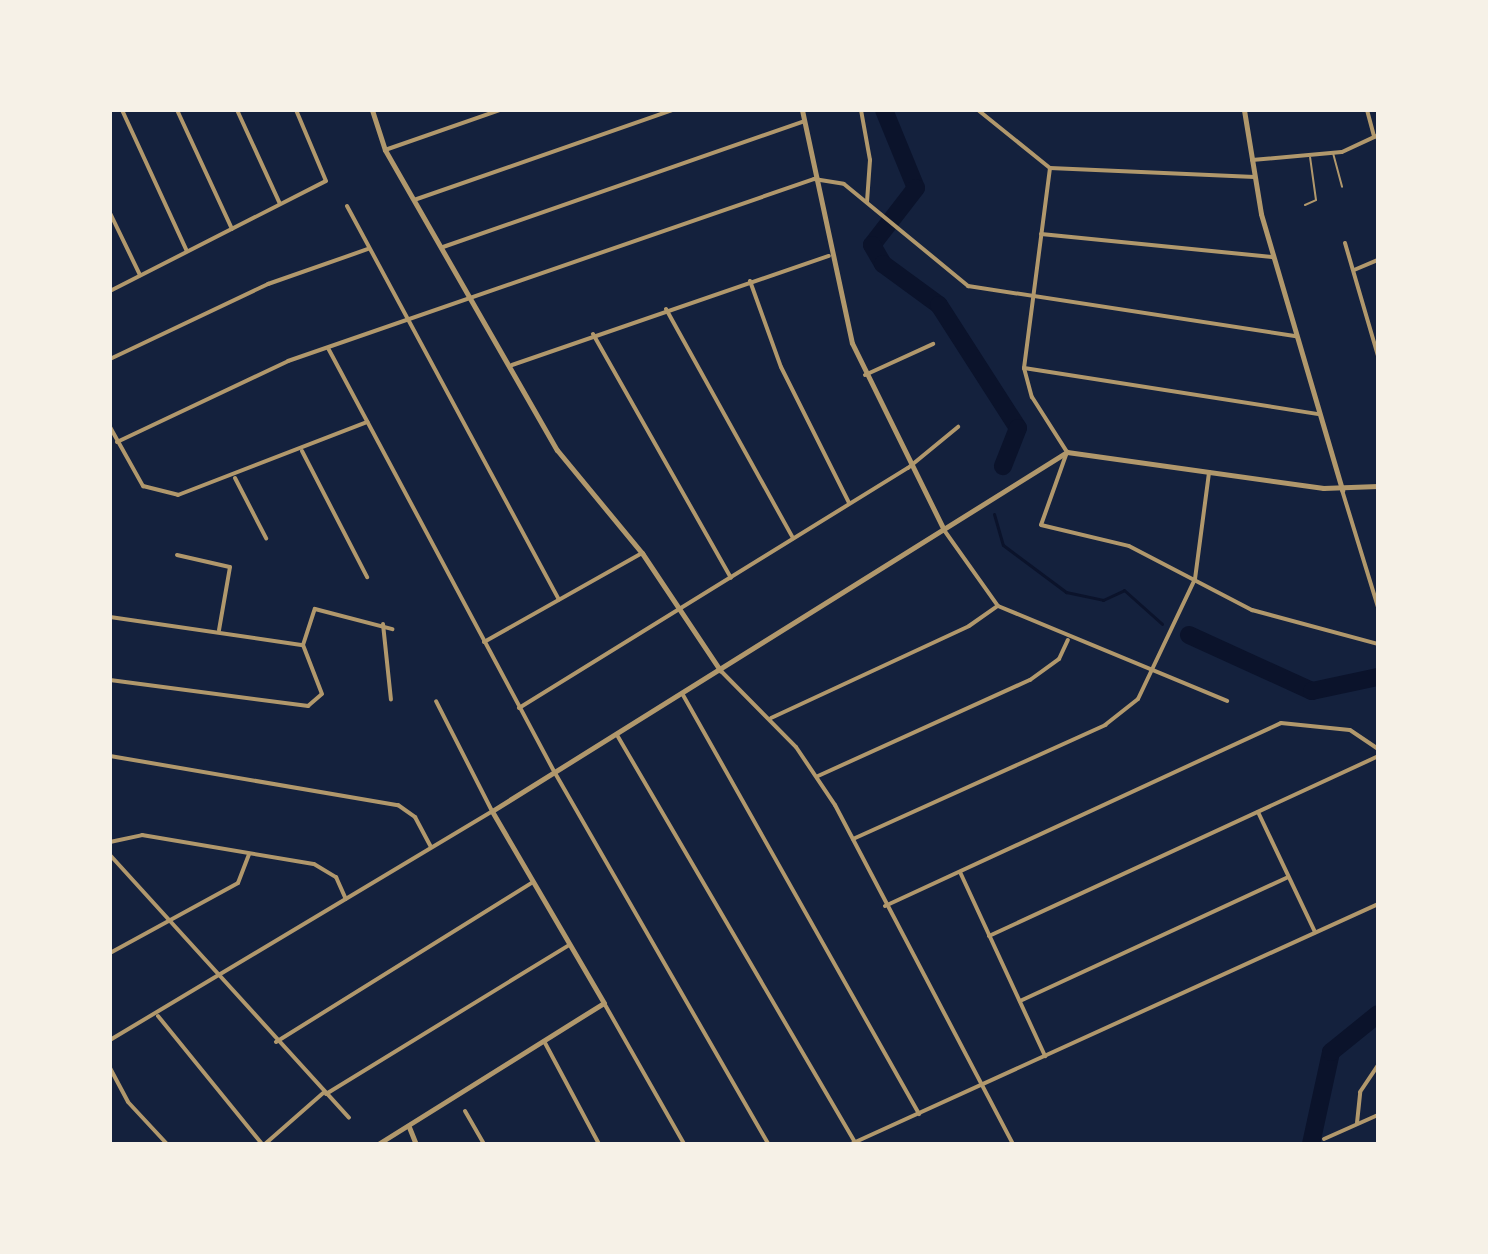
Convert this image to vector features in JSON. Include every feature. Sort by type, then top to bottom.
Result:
[{"type":"street","points":[[122,110],[187,251]]},
{"type":"street","points":[[177,110],[232,229]]},
{"type":"street","points":[[237,110],[280,204]]},
{"type":"street","points":[[110,291],[326,181],[296,110]]},
{"type":"street","points":[[372,110],[385,150],[474,297],[557,450],[642,553],[720,670],[771,718],[817,776],[1013,1144]]},
{"type":"street","points":[[385,150],[500,110]]},
{"type":"street","points":[[414,200],[673,110]]},
{"type":"street","points":[[802,110],[829,256],[865,375],[908,468],[944,530],[998,606],[1068,640],[1227,701]]},
{"type":"street","points":[[861,110],[870,160],[867,202]]},
{"type":"street","points":[[978,110],[1050,168],[1255,177]]},
{"type":"street","points":[[1244,110],[1273,257],[1378,607]]},
{"type":"street","points":[[1252,160],[1333,153],[1376,136],[1367,110]]},
{"type":"street","points":[[443,247],[804,121]]},
{"type":"street","points":[[1050,168],[1024,368],[1032,397],[1067,452]]},
{"type":"street","points":[[117,442],[328,347],[814,179],[844,184],[968,286],[1296,336]]},
{"type":"street","points":[[347,206],[559,600]]},
{"type":"street","points":[[110,213],[140,275]]},
{"type":"street","points":[[1041,234],[1273,257]]},
{"type":"street","points":[[1345,243],[1378,356]]},
{"type":"street","points":[[110,359],[268,284],[368,249]]},
{"type":"street","points":[[512,365],[666,308],[829,256]]},
{"type":"street","points":[[1354,270],[1378,260]]},
{"type":"street","points":[[750,281],[800,409],[849,503]]},
{"type":"street","points":[[666,308],[793,538]]},
{"type":"street","points":[[593,334],[731,578]]},
{"type":"street","points":[[865,375],[933,344]]},
{"type":"street","points":[[328,347],[483,643],[768,1144]]},
{"type":"street","points":[[1024,368],[1318,414]]},
{"type":"street","points":[[110,427],[152,491],[178,495],[235,478],[367,422]]},
{"type":"street","points":[[519,708],[908,468],[958,427]]},
{"type":"street","points":[[302,450],[367,577]]},
{"type":"street","points":[[1067,452],[1041,525],[1129,546],[1252,610],[1378,644]]},
{"type":"street","points":[[110,1040],[219,981],[346,899],[683,695],[1067,452],[1342,490],[1378,486]]},
{"type":"street","points":[[853,839],[1105,725],[1138,699],[1195,579],[1209,470]]},
{"type":"street","points":[[235,478],[266,538]]},
{"type":"street","points":[[483,643],[642,553]]},
{"type":"street","points":[[177,555],[230,567],[219,630]]},
{"type":"street","points":[[771,718],[969,626],[998,606]]},
{"type":"street","points":[[110,680],[308,706],[322,694],[303,645],[315,609],[383,624],[392,629]]},
{"type":"street","points":[[110,617],[219,630],[303,645]]},
{"type":"street","points":[[383,624],[391,700]]},
{"type":"street","points":[[817,776],[1030,680],[1059,659],[1068,640]]},
{"type":"street","points":[[683,695],[919,1114]]},
{"type":"street","points":[[436,701],[492,811],[684,1144]]},
{"type":"street","points":[[885,906],[1281,723],[1350,730],[1378,749]]},
{"type":"street","points":[[617,735],[854,1143],[1378,904]]},
{"type":"street","points":[[110,756],[398,805],[415,817],[431,847]]},
{"type":"street","points":[[989,936],[1378,756]]},
{"type":"street","points":[[1258,812],[1315,932]]},
{"type":"street","points":[[110,842],[142,835],[327,869],[346,899]]},
{"type":"street","points":[[110,953],[238,883],[249,853]]},
{"type":"street","points":[[110,855],[167,924],[349,1118]]},
{"type":"street","points":[[960,872],[1045,1056]]},
{"type":"street","points":[[1020,1001],[1288,877]]},
{"type":"street","points":[[276,1042],[533,882]]},
{"type":"street","points":[[158,1016],[263,1144],[325,1093],[569,945]]},
{"type":"street","points":[[378,1144],[604,1003]]},
{"type":"street","points":[[544,1041],[599,1144]]},
{"type":"street","points":[[1357,1123],[1360,1092],[1378,1065]]},
{"type":"street","points":[[110,1068],[128,1102],[167,1144]]},
{"type":"street","points":[[465,1111],[484,1144]]},
{"type":"street","points":[[1324,1139],[1378,1115]]},
{"type":"street","points":[[409,1127],[416,1144]]},
{"type":"lane","points":[[1333,153],[1342,187]]},
{"type":"lane","points":[[1305,205],[1316,200],[1310,156]]},
{"type":"waterway","points":[[884,110],[916,188],[872,245],[883,264],[939,305],[1018,428],[1003,466]]},
{"type":"waterway","points":[[994,514],[1003,545],[1066,592],[1103,600],[1124,590],[1162,624]]},
{"type":"waterway","points":[[1189,635],[1312,691],[1378,677]]},
{"type":"waterway","points":[[1311,1144],[1331,1052],[1378,1014]]}]
